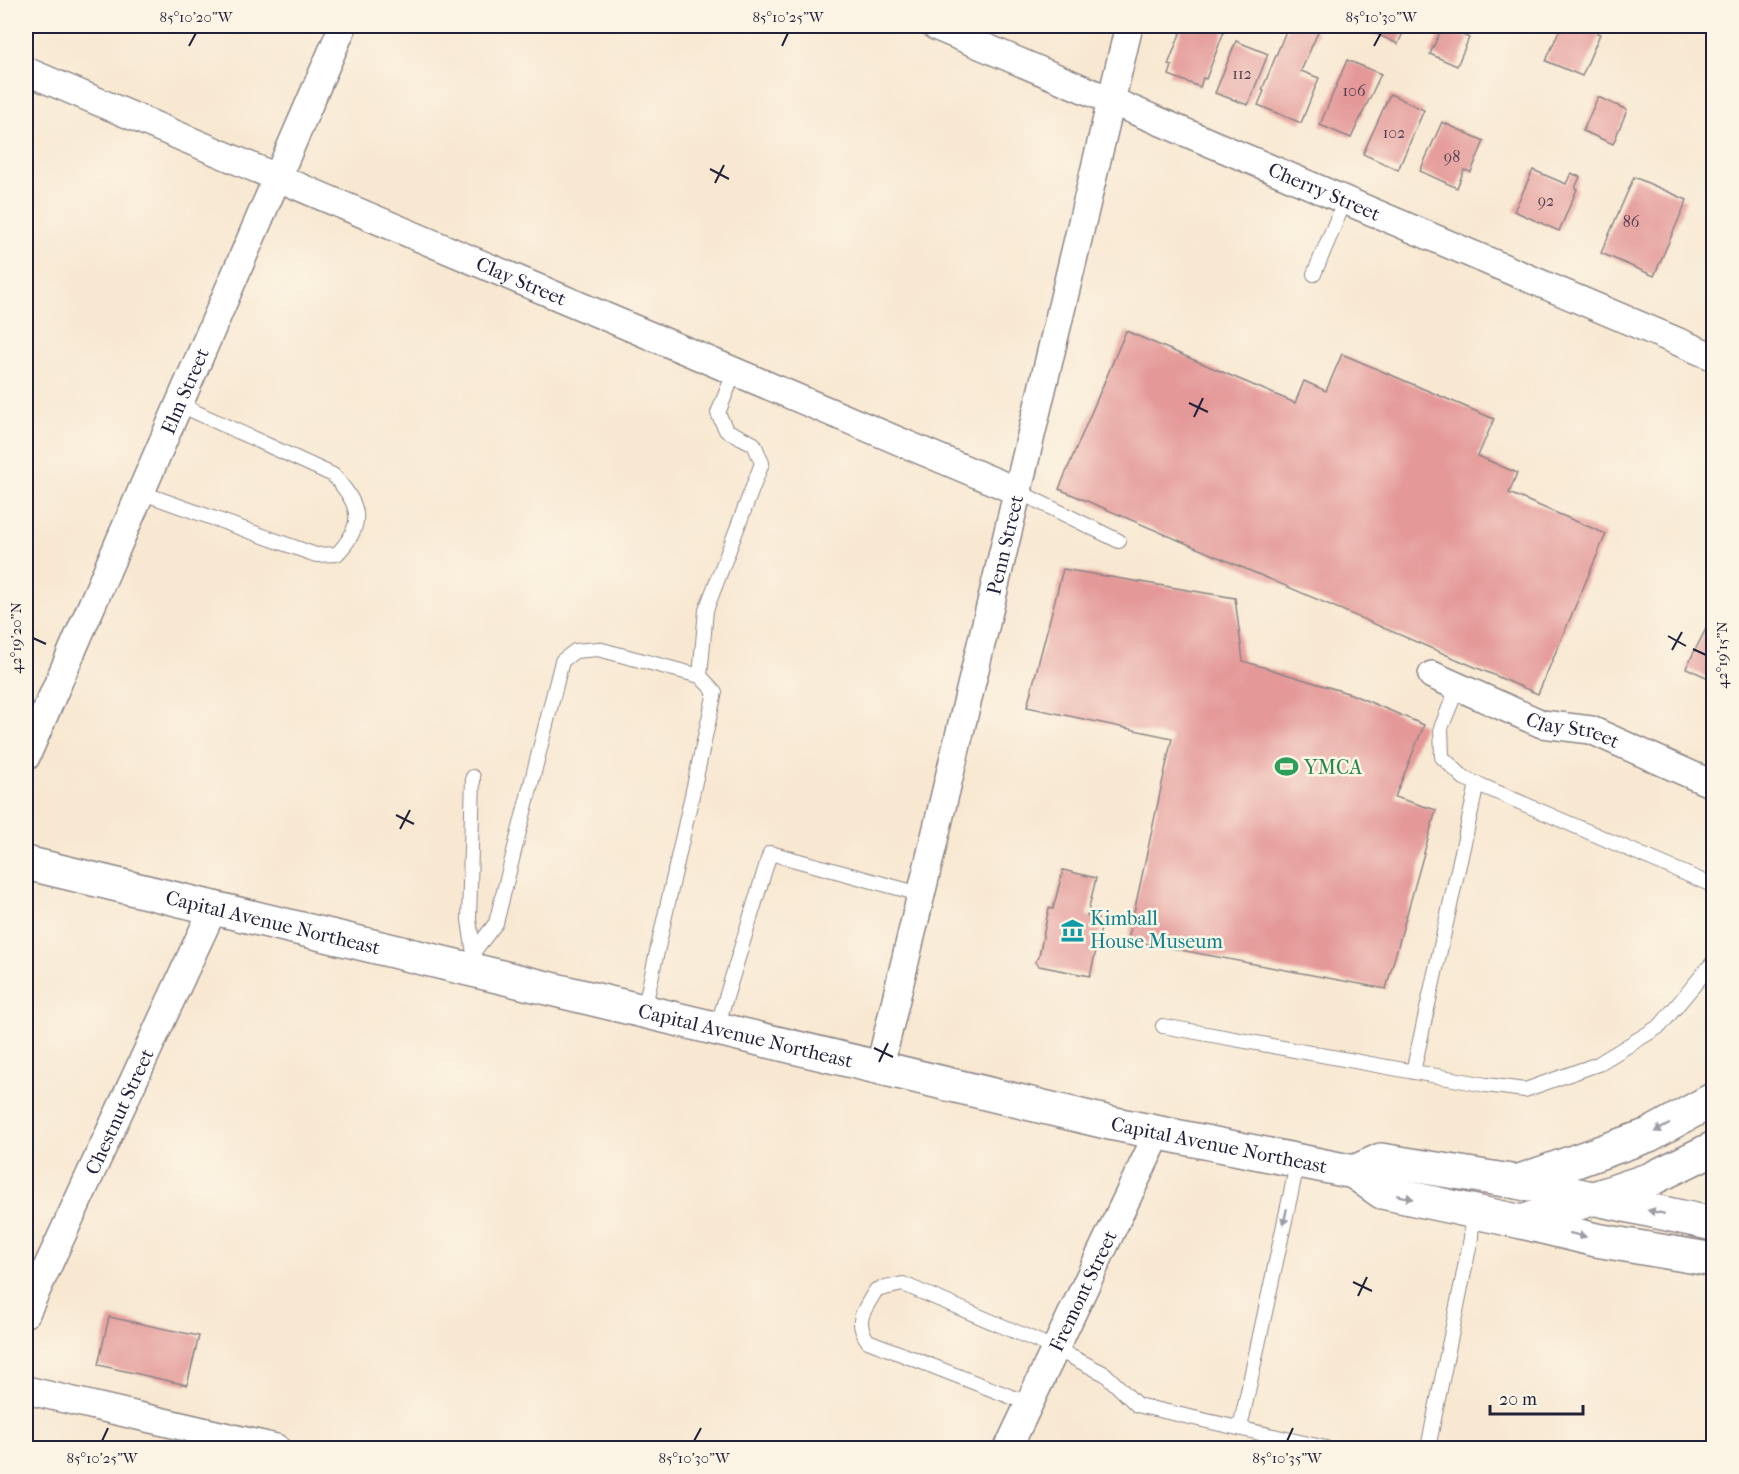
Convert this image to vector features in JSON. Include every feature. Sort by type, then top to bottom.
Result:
[{"type":"main road","name":"Capital Avenue Northeast","points":[[26,863],[213,909],[474,960],[644,1010],[1158,1133],[1354,1172],[1381,1160],[1517,1182],[1713,1224]]},
{"type":"main road","points":[[1517,1182],[1649,1135],[1713,1099]]},
{"type":"main road","points":[[1521,1222],[1651,1179],[1713,1148]]},
{"type":"main road","points":[[1354,1172],[1382,1192],[1596,1240],[1713,1260]]},
{"type":"street","name":"Elm Street","points":[[26,757],[343,26]]},
{"type":"street","name":"Cherry Street","points":[[935,26],[1713,357]]},
{"type":"street","name":"Penn Street","points":[[880,1066],[1129,26]]},
{"type":"street","name":"Clay Street","points":[[26,71],[1019,492]]},
{"type":"street","name":"Clay Street","points":[[1432,675],[1542,724],[1591,730],[1713,785]]},
{"type":"street","name":"Chestnut Street","points":[[26,1313],[213,909]]},
{"type":"street","name":"Fremont Street","points":[[1008,1449],[1027,1403],[1158,1133]]},
{"type":"street","points":[[26,1390],[276,1449]]},
{"type":"lane","points":[[1314,274],[1345,200]]},
{"type":"lane","points":[[700,676],[706,610],[762,463],[754,444],[726,430],[718,413],[734,373]]},
{"type":"lane","points":[[140,492],[316,555],[337,554],[350,540],[357,517],[352,495],[333,475],[178,404]]},
{"type":"lane","points":[[1019,492],[1119,541]]},
{"type":"lane","points":[[474,960],[496,923],[562,662],[575,651],[598,649],[700,676],[715,692],[644,1010]]},
{"type":"lane","points":[[1458,686],[1441,728],[1442,757],[1464,778],[1713,886]]},
{"type":"lane","points":[[473,777],[469,920],[474,960]]},
{"type":"lane","points":[[1413,1071],[1477,784]]},
{"type":"lane","points":[[717,1028],[770,853],[920,894]]},
{"type":"lane","points":[[1164,1026],[1525,1090],[1598,1064],[1660,1026],[1713,961]]},
{"type":"lane","points":[[1240,1428],[1298,1160]]},
{"type":"lane","points":[[1428,1449],[1471,1238],[1472,1211]]},
{"type":"lane","points":[[1027,1403],[868,1341],[860,1330],[860,1317],[876,1290],[903,1284],[1054,1348],[1105,1374],[1137,1405],[1326,1449]]},
{"type":"building","points":[[1183,26],[1226,26],[1206,79],[1203,78],[1200,87],[1169,75],[1172,66],[1168,65]]},
{"type":"building","points":[[1288,26],[1304,26],[1318,32],[1301,71],[1319,78],[1301,123],[1258,105]]},
{"type":"building","points":[[1375,26],[1406,26],[1398,44],[1372,32]]},
{"type":"building","points":[[1443,26],[1469,38],[1457,66],[1430,54]]},
{"type":"building","points":[[1561,26],[1600,26],[1597,33],[1600,34],[1582,76],[1546,61]]},
{"type":"building","points":[[1236,41],[1268,54],[1248,105],[1215,93]]},
{"type":"building","points":[[1347,60],[1381,74],[1351,138],[1320,125]]},
{"type":"building","points":[[1390,94],[1424,110],[1398,170],[1363,154]]},
{"type":"building","points":[[1598,97],[1627,110],[1613,144],[1583,131]]},
{"type":"building","points":[[1442,122],[1484,141],[1471,172],[1464,170],[1457,188],[1420,171]]},
{"type":"building","points":[[1533,170],[1566,184],[1571,173],[1580,177],[1559,231],[1514,211]]},
{"type":"building","points":[[1634,177],[1687,200],[1654,276],[1601,253]]},
{"type":"building","points":[[1126,331],[1295,403],[1304,381],[1326,391],[1342,354],[1494,419],[1478,456],[1517,473],[1509,493],[1606,534],[1538,694],[1059,489]]},
{"type":"building","name":"YMCA","points":[[1063,569],[1235,598],[1243,661],[1351,694],[1424,725],[1395,797],[1436,810],[1386,989],[1128,940],[1172,738],[1027,707]]},
{"type":"building","points":[[1713,615],[1713,680],[1686,668]]},
{"type":"building","name":"Kimball House Museum","points":[[1063,870],[1096,878],[1087,916],[1103,920],[1090,976],[1039,966],[1035,962],[1039,956],[1049,908],[1053,909]]},
{"type":"building","points":[[109,1317],[199,1336],[187,1385],[98,1365]]},
{"type":"place","name":"YMCA","points":[[1286,767]]},
{"type":"place","name":"Kimball House Museum","points":[[1072,930]]}]
